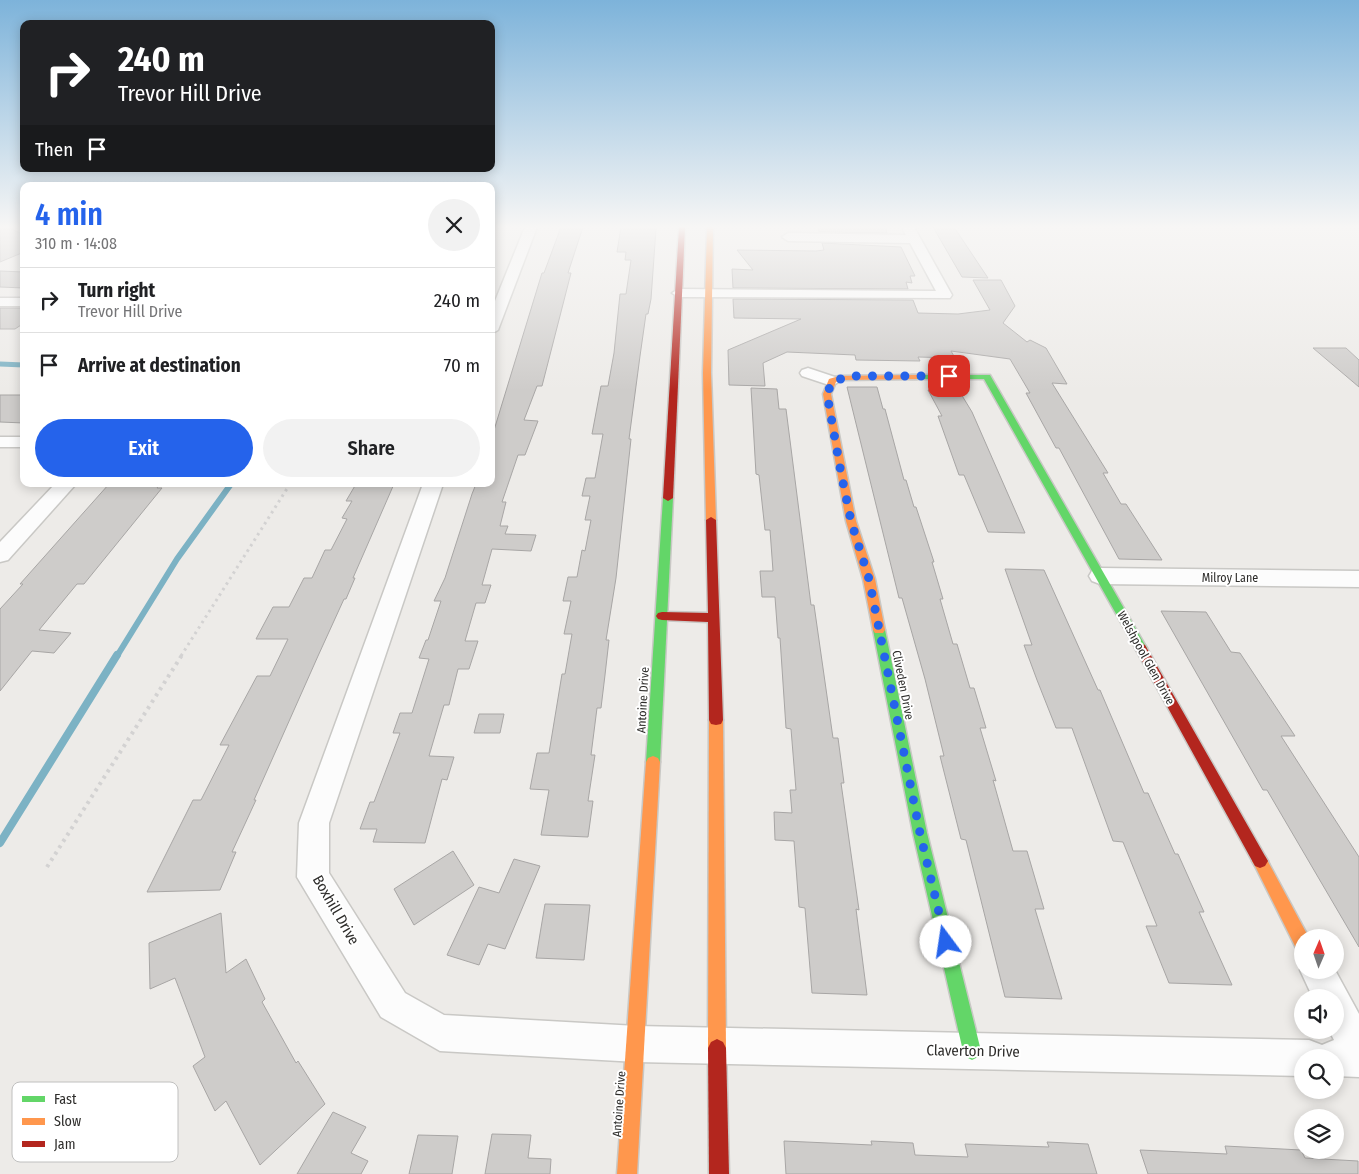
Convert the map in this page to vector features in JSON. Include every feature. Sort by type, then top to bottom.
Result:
[{"type":"main road","name":"Antoine Drive","points":[[627,1174],[637,1044],[675,416],[680,282]]},
{"type":"main road","points":[[707,282],[703,417],[714,618],[716,1045],[719,1174]]},
{"type":"main road","name":"Welshpool Glen Drive","points":[[832,382],[849,376],[986,377],[1265,868],[1296,929]]},
{"type":"main road","name":"Cliveden Drive","points":[[832,382],[827,394],[851,521],[869,579],[920,833],[972,1051]]},
{"type":"main road","points":[[662,616],[714,618]]},
{"type":"street","points":[[495,320],[510,282]]},
{"type":"street","points":[[679,293],[945,295],[938,282]]},
{"type":"street","points":[[0,302],[20,302]]},
{"type":"street","points":[[808,372],[832,382]]},
{"type":"street","points":[[0,442],[20,442]]},
{"type":"street","points":[[0,555],[63,487]]},
{"type":"street","name":"Boxhill Drive","points":[[432,487],[314,823],[313,877],[393,1005],[440,1033],[637,1044]]},
{"type":"street","name":"Milroy Lane","points":[[1100,576],[1359,579]]},
{"type":"street","points":[[1344,1022],[1359,1051]]},
{"type":"street","name":"Claverton Drive","points":[[637,1044],[1294,1058]]},
{"type":"street","points":[[1344,1058],[1359,1058]]},
{"type":"path","points":[[47,867],[288,487]]},
{"type":"building","points":[[0,282],[20,282],[20,288],[0,287]]},
{"type":"building","points":[[539,282],[569,282],[542,386],[537,386],[524,420],[538,421],[525,455],[518,455],[502,502],[506,502],[500,526],[508,526],[505,534],[536,535],[531,551],[492,549],[482,585],[491,585],[485,603],[476,603],[465,641],[478,641],[469,669],[458,669],[449,705],[444,705],[429,756],[454,757],[447,780],[442,779],[425,843],[373,842],[377,829],[360,829],[370,802],[374,802],[400,733],[393,733],[400,713],[412,713],[429,659],[419,658],[426,640],[428,640],[441,601],[434,601],[445,578],[475,487],[495,487],[495,427]]},
{"type":"building","points":[[628,282],[652,282],[629,439],[631,439],[616,578],[606,640],[609,640],[601,708],[597,708],[591,755],[595,755],[588,801],[593,801],[588,837],[541,835],[549,790],[530,789],[537,753],[549,753],[562,674],[565,674],[572,634],[564,634],[571,601],[563,601],[568,577],[577,577],[582,550],[585,551],[591,520],[585,520],[590,496],[582,496],[586,478],[595,478],[603,434],[592,434],[601,386],[608,386],[614,353],[620,294],[626,294]]},
{"type":"building","points":[[733,282],[912,282],[912,283],[906,282],[908,289],[733,288]]},
{"type":"building","points":[[974,282],[1002,282],[1015,306],[1003,323],[1027,342],[1030,340],[1046,348],[1067,384],[1052,383],[1108,473],[1103,473],[1121,504],[1126,504],[1162,560],[1119,559],[1059,448],[1056,448],[1026,393],[1030,393],[1010,359],[951,351],[955,358],[918,357],[920,361],[856,360],[855,355],[787,352],[763,363],[765,386],[729,385],[728,350],[801,319],[734,318],[733,299],[913,300],[918,313],[958,314],[990,310]]},
{"type":"building","points":[[0,308],[20,308],[20,326],[15,329],[0,329]]},
{"type":"building","points":[[1313,348],[1346,348],[1359,360],[1359,387]]},
{"type":"building","points":[[847,387],[877,387],[883,409],[885,409],[904,480],[906,480],[914,507],[916,507],[934,562],[932,562],[943,599],[940,599],[953,644],[957,644],[970,688],[974,688],[986,728],[980,728],[996,781],[993,780],[1013,851],[1027,851],[1044,909],[1035,909],[1062,999],[1005,997],[966,840],[961,839],[940,756],[944,756],[925,679],[902,598],[899,598]]},
{"type":"building","points":[[751,388],[777,389],[779,409],[786,409],[811,605],[814,605],[833,738],[838,738],[844,783],[841,783],[859,910],[856,909],[867,995],[812,993],[805,908],[799,907],[794,841],[775,840],[774,812],[792,813],[790,790],[796,790],[791,729],[786,728],[780,638],[778,638],[775,597],[762,597],[760,571],[773,571],[770,530],[765,530],[759,475],[756,474]]},
{"type":"building","points":[[958,389],[972,412],[1025,533],[988,532],[964,475],[959,475],[938,416],[942,416],[928,390]]},
{"type":"building","points":[[0,395],[20,395],[20,423],[0,422]]},
{"type":"building","points":[[106,487],[162,488],[84,584],[77,584],[39,630],[71,633],[54,653],[32,651],[0,691],[0,609],[23,584],[20,584]]},
{"type":"building","points":[[354,487],[393,487],[353,578],[355,578],[346,599],[344,599],[254,800],[256,800],[232,852],[236,852],[220,890],[147,892],[193,800],[201,800],[229,745],[220,745],[257,676],[270,676],[288,639],[256,639],[273,607],[289,607],[304,578],[312,578],[325,550],[331,550],[347,519],[342,518],[352,501],[346,501]]},
{"type":"building","points":[[1005,569],[1044,570],[1098,690],[1100,690],[1144,793],[1148,793],[1175,854],[1178,854],[1204,912],[1199,912],[1232,985],[1169,983],[1146,926],[1157,926],[1123,842],[1113,841],[1072,728],[1056,728],[1024,645],[1032,645]]},
{"type":"building","points":[[1161,611],[1206,612],[1231,652],[1240,653],[1295,736],[1281,736],[1359,857],[1359,947],[1267,790],[1263,790]]},
{"type":"building","points":[[479,714],[504,714],[500,733],[474,733]]},
{"type":"building","points":[[453,851],[474,885],[414,925],[394,889]]},
{"type":"building","points":[[514,859],[540,866],[505,949],[488,944],[479,965],[447,955],[479,887],[499,893]]},
{"type":"building","points":[[545,904],[590,905],[584,960],[536,958]]},
{"type":"building","points":[[221,913],[226,973],[246,959],[265,999],[262,1002],[296,1063],[298,1061],[325,1104],[260,1165],[226,1101],[215,1111],[193,1066],[205,1057],[175,978],[150,989],[149,943]]},
{"type":"building","points":[[333,1112],[366,1127],[351,1153],[368,1161],[361,1174],[297,1174]]},
{"type":"building","points":[[492,1134],[531,1135],[528,1158],[551,1159],[550,1174],[485,1174]]},
{"type":"building","points":[[418,1135],[458,1136],[452,1174],[409,1174]]},
{"type":"building","points":[[784,1141],[872,1145],[871,1141],[913,1143],[915,1155],[968,1157],[965,1144],[1049,1147],[1047,1142],[1088,1144],[1097,1174],[786,1174]]},
{"type":"building","points":[[1225,1146],[1294,1150],[1294,1159],[1358,1161],[1358,1174],[1148,1174],[1140,1150],[1227,1154]]},
{"type":"waterway","points":[[0,364],[20,365]]},
{"type":"waterway","points":[[117,656],[177,559],[229,487]]},
{"type":"waterway","points":[[0,843],[117,655]]},
{"type":"traffic: fast","points":[[914,377],[987,377],[1141,648]]},
{"type":"traffic: fast","points":[[653,762],[668,498]]},
{"type":"traffic: fast","points":[[879,630],[920,833],[972,1051]]},
{"type":"traffic: slow","points":[[709,282],[707,373],[711,520]]},
{"type":"traffic: slow","points":[[879,630],[869,579],[851,521],[827,394],[832,381],[839,378],[914,377]]},
{"type":"traffic: slow","points":[[716,720],[717,1048]]},
{"type":"traffic: slow","points":[[627,1174],[653,762]]},
{"type":"traffic: slow","points":[[1260,861],[1295,929]]},
{"type":"traffic: jam","points":[[668,498],[679,282]]},
{"type":"traffic: jam","points":[[711,520],[716,720]]},
{"type":"traffic: jam","points":[[662,616],[714,618]]},
{"type":"traffic: jam","points":[[1141,648],[1260,861]]},
{"type":"traffic: jam","points":[[717,1048],[719,1174]]},
{"type":"route","points":[[946,942],[920,833],[869,579],[851,521],[827,394],[828,387],[832,382],[849,376],[949,376]]}]
